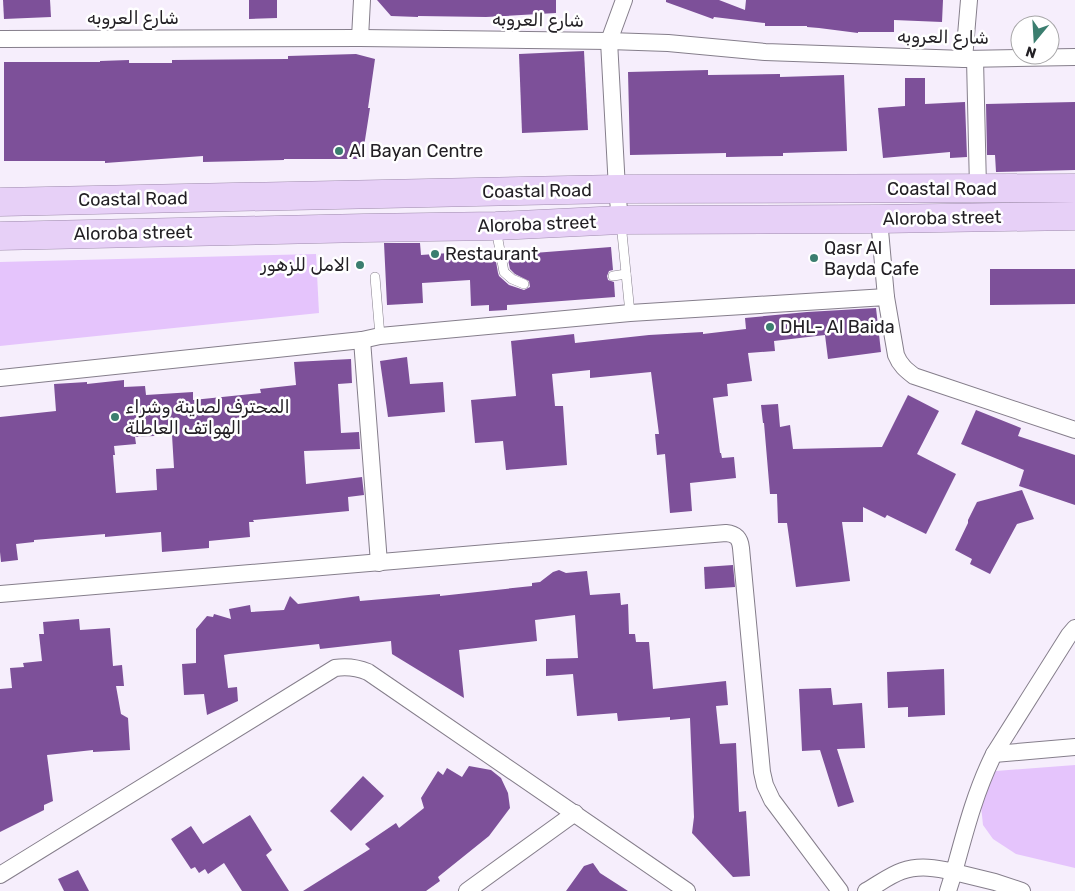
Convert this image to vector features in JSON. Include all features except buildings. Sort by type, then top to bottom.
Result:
[{"type":"highway","name":"Coastal Road","points":[[0,202],[617,189],[1075,188]]},
{"type":"highway","name":"Aloroba street","points":[[0,236],[496,226],[620,220],[879,220],[1075,216]]},
{"type":"street","points":[[360,38],[362,0]]},
{"type":"street","points":[[620,220],[609,41],[624,0]]},
{"type":"street","points":[[969,0],[969,59],[978,188]]},
{"type":"street","name":"شارع العروبه","points":[[0,39],[360,38],[609,41],[668,43],[766,52],[969,59],[1075,57]]},
{"type":"street","points":[[879,220],[886,297],[896,355],[906,370],[914,376],[1075,430]]},
{"type":"street","points":[[0,378],[362,340],[380,336],[630,313],[886,297]]},
{"type":"street","points":[[362,340],[379,563]]},
{"type":"street","points":[[0,594],[726,532],[734,534],[737,536],[742,548],[762,772],[765,785],[772,800],[840,891]]},
{"type":"street","points":[[948,891],[975,799],[994,754],[1075,628]]},
{"type":"street","points":[[0,875],[335,668],[345,666],[355,667],[368,672],[688,891]]},
{"type":"street","points":[[994,754],[1075,747]]},
{"type":"street","points":[[467,891],[575,813]]},
{"type":"street","points":[[866,891],[901,871],[917,868],[932,868],[954,872],[996,882],[1022,891]]},
{"type":"lane","points":[[620,220],[630,313]]},
{"type":"lane","points":[[496,226],[504,272],[512,279],[524,284]]},
{"type":"lane","points":[[613,276],[626,274]]},
{"type":"lane","points":[[375,277],[380,336]]},
{"type":"shaded area","points":[[316,254],[319,313],[0,346],[0,262]]},
{"type":"shaded area","points":[[1075,765],[1075,868],[1016,854],[993,839],[983,825],[981,806],[988,782],[996,771]]},
{"type":"place","name":"Al Bayan Centre","points":[[339,151]]},
{"type":"place","name":"Restaurant","points":[[435,254]]},
{"type":"place","name":"Qasr Al Bayda Cafe","points":[[814,258]]},
{"type":"place","name":"الامل للزهور","points":[[360,265]]},
{"type":"place","name":"DHL- Al Baida","points":[[770,327]]},
{"type":"place","name":"المحترف لصاينة وشراء الهواتف العاطلة","points":[[115,417]]}]
